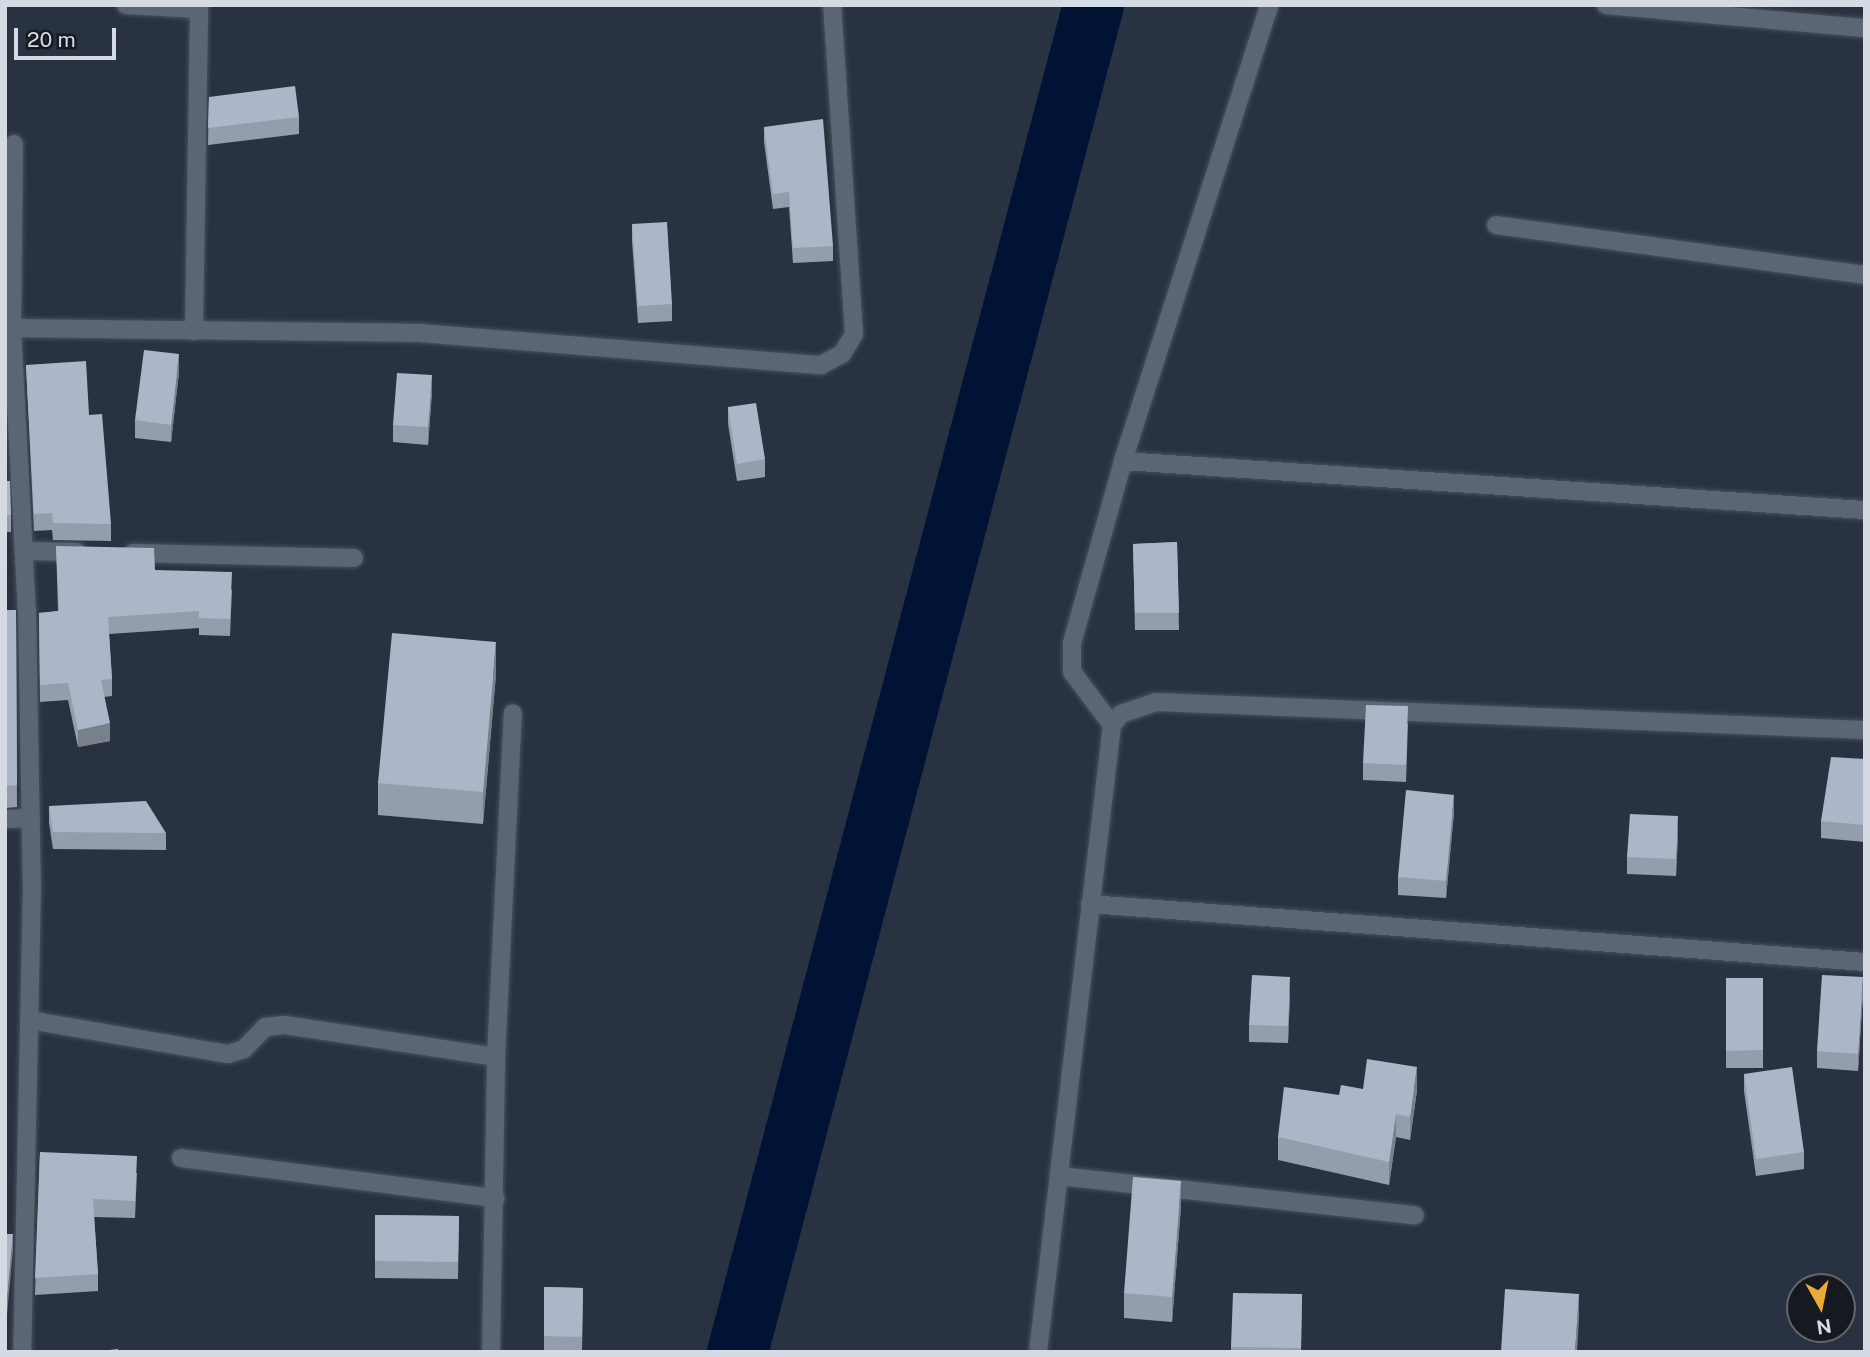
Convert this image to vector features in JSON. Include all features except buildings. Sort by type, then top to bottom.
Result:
[{"type":"street","points":[[126,5],[199,7],[194,331]]},
{"type":"street","points":[[12,328],[420,333],[821,365],[842,354],[854,334],[832,5]]},
{"type":"street","points":[[1112,724],[1078,685],[1070,659],[1123,461],[1269,5]]},
{"type":"street","points":[[1606,5],[1865,28]]},
{"type":"street","points":[[14,144],[13,438],[25,551],[31,818],[29,1020],[14,1310],[22,1352]]},
{"type":"street","points":[[1496,225],[1865,275]]},
{"type":"street","points":[[1123,461],[1865,510]]},
{"type":"street","points":[[25,551],[354,558]]},
{"type":"street","points":[[1038,1352],[1112,724],[1136,705],[1156,702],[1865,730]]},
{"type":"street","points":[[491,1352],[496,1057],[513,713]]},
{"type":"street","points":[[5,819],[31,818]]},
{"type":"street","points":[[1090,904],[1865,962]]},
{"type":"street","points":[[29,1020],[228,1054],[244,1049],[265,1027],[285,1025],[496,1057]]},
{"type":"street","points":[[181,1158],[495,1198]]},
{"type":"street","points":[[1059,1176],[1415,1215]]},
{"type":"waterway","points":[[737,1352],[1093,5]]}]
